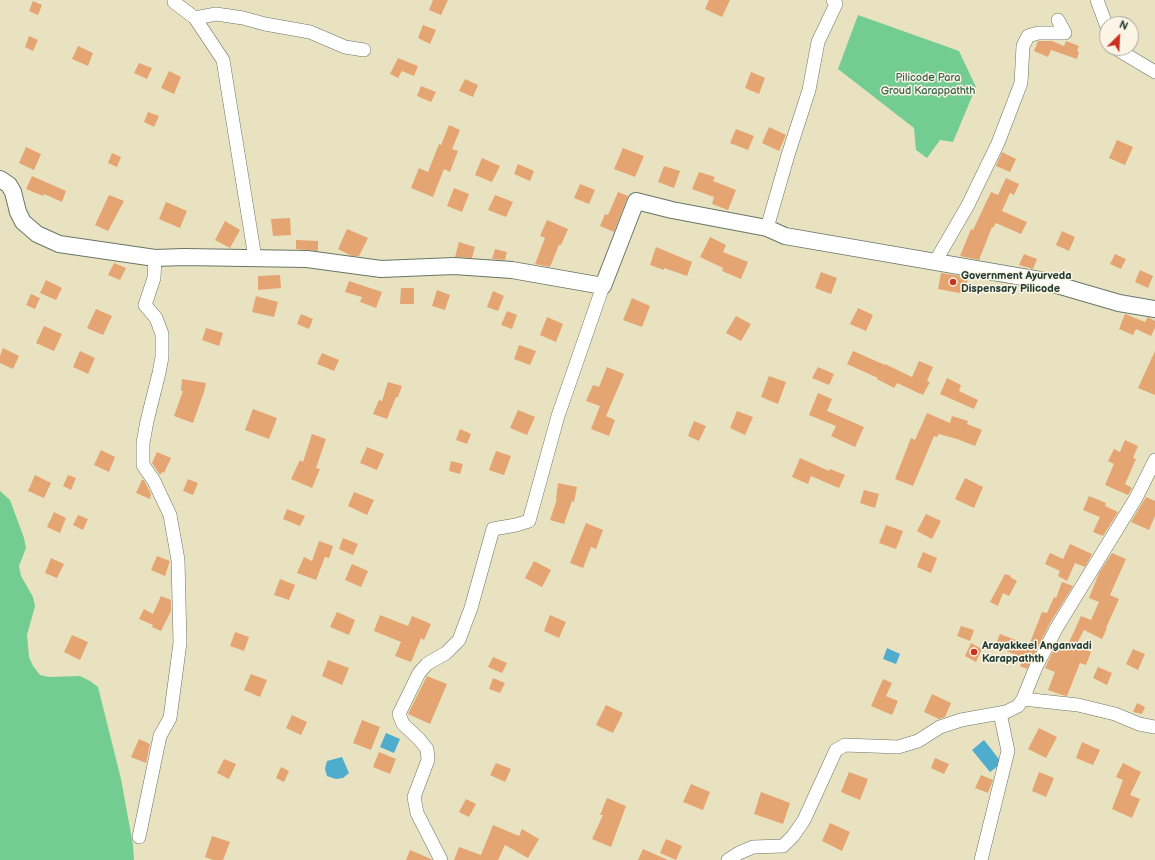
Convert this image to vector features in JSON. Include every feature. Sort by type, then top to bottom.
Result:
[{"type":"street","points":[[174,0],[174,2],[196,18],[223,60],[255,258]]},
{"type":"street","points":[[767,228],[809,90],[818,42],[836,4],[833,0]]},
{"type":"street","points":[[1096,0],[1103,16]]},
{"type":"street","points":[[196,18],[216,14],[243,18],[265,24],[310,32],[345,47],[364,50]]},
{"type":"street","points":[[935,262],[968,205],[998,142],[1021,83],[1024,46],[1028,36],[1038,33],[1065,33],[1058,20]]},
{"type":"street","points":[[1128,56],[1155,72]]},
{"type":"street","points":[[0,179],[9,185],[13,192],[18,212],[23,222],[37,234],[59,244],[155,258],[307,259],[381,269],[454,266],[512,270],[603,286]]},
{"type":"street","points":[[441,860],[417,813],[414,797],[428,760],[427,749],[403,724],[399,714],[419,673],[427,664],[446,653],[459,640],[471,608],[493,529],[516,525],[528,521],[558,416],[603,286],[636,201],[672,210],[767,228],[785,236],[1040,280],[1119,303],[1155,309]]},
{"type":"street","points":[[139,837],[160,736],[170,718],[180,643],[178,560],[170,515],[154,481],[143,465],[143,443],[146,421],[162,357],[162,334],[156,318],[145,305],[154,278],[155,258]]},
{"type":"street","points":[[728,860],[753,847],[784,846],[804,820],[836,750],[844,745],[898,747],[918,741],[940,727],[960,720],[1006,712],[1018,706],[1023,699],[1036,667],[1057,627],[1136,498],[1155,460]]},
{"type":"street","points":[[1023,699],[1078,704],[1115,714],[1139,724],[1155,727]]},
{"type":"street","points":[[981,860],[1008,751],[1000,713]]},
{"type":"green space","name":"Pilicode Para Groud Karappathth","points":[[858,15],[959,51],[976,87],[953,142],[940,140],[927,158],[916,150],[914,128],[838,69]]},
{"type":"green space","points":[[0,491],[10,500],[24,538],[26,548],[19,566],[21,576],[33,597],[35,606],[27,635],[29,657],[33,666],[40,675],[49,677],[80,676],[98,687],[121,779],[133,845],[134,860],[0,860]]},
{"type":"water","points":[[887,648],[900,654],[896,664],[883,659]]},
{"type":"water","points":[[386,733],[400,739],[394,753],[380,747]]},
{"type":"water","points":[[984,740],[1002,763],[990,772],[972,750]]},
{"type":"water","points":[[342,757],[349,773],[343,778],[336,779],[327,776],[325,769],[327,761]]},
{"type":"building","points":[[433,0],[448,0],[441,15],[429,10]]},
{"type":"building","points":[[709,0],[730,0],[722,17],[705,9]]},
{"type":"building","points":[[33,1],[42,5],[38,15],[29,11]]},
{"type":"building","points":[[423,25],[436,30],[430,44],[418,38]]},
{"type":"building","points":[[29,36],[38,40],[33,51],[25,47]]},
{"type":"building","points":[[1038,41],[1052,41],[1064,46],[1066,41],[1079,46],[1077,51],[1079,52],[1077,59],[1051,50],[1048,57],[1034,51]]},
{"type":"building","points":[[78,46],[93,53],[88,66],[72,59]]},
{"type":"building","points":[[398,58],[418,66],[414,76],[402,71],[398,78],[390,74]]},
{"type":"building","points":[[139,63],[152,68],[147,79],[134,73]]},
{"type":"building","points":[[169,71],[181,77],[174,94],[161,88]]},
{"type":"building","points":[[751,72],[765,78],[759,94],[745,88]]},
{"type":"building","points":[[465,79],[478,85],[473,97],[459,91]]},
{"type":"building","points":[[421,86],[436,92],[431,102],[417,96]]},
{"type":"building","points":[[148,112],[159,116],[154,127],[144,122]]},
{"type":"building","points":[[449,125],[460,130],[452,149],[458,151],[450,172],[444,169],[433,197],[411,188],[419,168],[428,172],[439,144],[441,145]]},
{"type":"building","points":[[769,127],[786,135],[779,151],[762,143]]},
{"type":"building","points":[[736,129],[754,136],[748,150],[730,143]]},
{"type":"building","points":[[1117,140],[1133,147],[1125,165],[1109,158]]},
{"type":"building","points":[[26,147],[41,154],[34,170],[19,163]]},
{"type":"building","points":[[623,148],[644,156],[635,177],[614,169]]},
{"type":"building","points":[[1002,152],[1016,159],[1010,172],[996,166]]},
{"type":"building","points":[[112,153],[121,157],[117,167],[108,163]]},
{"type":"building","points":[[482,158],[500,166],[492,182],[475,175]]},
{"type":"building","points":[[518,164],[534,171],[530,181],[514,174]]},
{"type":"building","points":[[664,166],[680,171],[674,188],[658,182]]},
{"type":"building","points":[[699,172],[715,177],[713,181],[736,190],[728,210],[712,204],[714,197],[692,189]]},
{"type":"building","points":[[32,176],[66,191],[62,202],[44,194],[43,196],[26,189]]},
{"type":"building","points":[[1006,178],[1019,184],[1014,195],[1010,193],[1002,211],[1027,222],[1021,234],[996,223],[993,228],[992,227],[979,260],[960,256],[971,229],[973,230],[991,192],[998,195]]},
{"type":"building","points":[[580,184],[595,190],[589,204],[574,198]]},
{"type":"building","points":[[454,188],[469,194],[462,212],[447,206]]},
{"type":"building","points":[[618,192],[628,196],[614,232],[600,226],[605,214],[608,215]]},
{"type":"building","points":[[109,195],[124,201],[108,231],[95,225]]},
{"type":"building","points":[[495,195],[513,202],[506,217],[488,210]]},
{"type":"building","points":[[166,202],[187,211],[180,228],[159,219]]},
{"type":"building","points":[[290,218],[291,235],[273,236],[271,219]]},
{"type":"building","points":[[547,220],[568,229],[561,245],[559,245],[550,267],[535,264],[545,238],[540,236]]},
{"type":"building","points":[[225,221],[240,230],[230,248],[215,240]]},
{"type":"building","points":[[347,229],[368,238],[359,256],[352,256],[338,249]]},
{"type":"building","points":[[1062,231],[1075,237],[1069,251],[1056,245]]},
{"type":"building","points":[[710,237],[726,245],[723,252],[748,262],[741,279],[722,271],[723,268],[700,257]]},
{"type":"building","points":[[296,240],[318,241],[318,251],[296,249]]},
{"type":"building","points":[[459,242],[475,247],[472,258],[455,257]]},
{"type":"building","points":[[656,247],[692,262],[687,276],[650,265]]},
{"type":"building","points":[[495,249],[507,252],[505,260],[492,259]]},
{"type":"building","points":[[1024,254],[1037,259],[1033,269],[1019,265]]},
{"type":"building","points":[[1115,254],[1126,259],[1121,269],[1110,264]]},
{"type":"building","points":[[114,263],[126,268],[120,280],[108,275]]},
{"type":"building","points":[[1140,270],[1153,276],[1148,288],[1135,282]]},
{"type":"building","points":[[821,272],[837,278],[831,294],[815,288]]},
{"type":"building","name":"Government Ayurveda Dispensary Pilicode","points":[[941,273],[968,277],[965,294],[938,289]]},
{"type":"building","points":[[280,275],[281,288],[258,290],[258,276]]},
{"type":"building","points":[[46,280],[62,288],[56,300],[40,293]]},
{"type":"building","points":[[349,281],[382,292],[376,308],[360,302],[362,297],[345,292]]},
{"type":"building","points":[[401,288],[414,288],[414,304],[400,304]]},
{"type":"building","points":[[437,290],[450,295],[445,310],[432,306]]},
{"type":"building","points":[[493,291],[504,296],[498,311],[487,307]]},
{"type":"building","points":[[31,294],[40,298],[35,309],[26,305]]},
{"type":"building","points":[[256,296],[278,302],[274,317],[252,312]]},
{"type":"building","points":[[632,298],[650,306],[642,327],[623,320]]},
{"type":"building","points":[[858,308],[873,315],[866,331],[850,324]]},
{"type":"building","points":[[96,309],[112,316],[103,335],[87,328]]},
{"type":"building","points":[[507,311],[517,315],[512,329],[501,325]]},
{"type":"building","points":[[301,314],[313,319],[309,329],[297,324]]},
{"type":"building","points":[[1125,314],[1145,322],[1148,317],[1155,321],[1155,328],[1151,336],[1136,329],[1133,335],[1119,329]]},
{"type":"building","points":[[736,316],[751,324],[741,341],[726,333]]},
{"type":"building","points":[[547,317],[563,324],[556,342],[540,335]]},
{"type":"building","points":[[44,326],[62,334],[54,351],[36,343]]},
{"type":"building","points":[[206,328],[223,333],[219,346],[202,340]]},
{"type":"building","points":[[519,345],[536,351],[530,365],[514,359]]},
{"type":"building","points":[[3,348],[19,356],[13,369],[0,363],[0,356]]},
{"type":"building","points":[[80,351],[95,358],[88,374],[73,367]]},
{"type":"building","points":[[853,351],[912,377],[919,361],[933,367],[927,381],[930,382],[923,395],[897,383],[894,388],[877,379],[878,378],[847,364]]},
{"type":"building","points":[[1155,351],[1155,395],[1138,388]]},
{"type":"building","points":[[322,353],[339,360],[334,371],[317,364]]},
{"type":"building","points":[[607,367],[624,374],[606,416],[615,420],[609,436],[591,429],[600,406],[586,401],[593,385],[599,387]]},
{"type":"building","points":[[818,367],[834,374],[829,385],[812,378]]},
{"type":"building","points":[[769,376],[786,382],[778,404],[761,397]]},
{"type":"building","points":[[947,378],[961,385],[959,391],[978,400],[974,409],[940,394]]},
{"type":"building","points":[[182,379],[206,383],[193,423],[174,416],[183,391],[181,391]]},
{"type":"building","points":[[388,382],[402,386],[387,419],[373,414],[379,400],[382,401]]},
{"type":"building","points":[[818,393],[832,399],[827,411],[864,427],[855,447],[831,436],[836,426],[809,415]]},
{"type":"building","points":[[253,409],[277,418],[269,439],[245,430]]},
{"type":"building","points":[[518,410],[535,417],[527,435],[510,428]]},
{"type":"building","points":[[737,411],[753,417],[745,435],[730,428]]},
{"type":"building","points":[[927,413],[950,423],[952,416],[968,421],[967,424],[982,430],[975,446],[939,434],[937,437],[934,436],[913,486],[895,479],[911,438],[915,440]]},
{"type":"building","points":[[694,421],[706,426],[699,441],[688,436]]},
{"type":"building","points":[[460,429],[471,434],[467,444],[456,440]]},
{"type":"building","points":[[312,434],[326,439],[316,468],[320,469],[312,488],[291,479],[300,460],[303,462]]},
{"type":"building","points":[[1125,440],[1138,446],[1133,458],[1136,459],[1125,484],[1132,488],[1128,495],[1105,485],[1114,464],[1108,461],[1114,449],[1120,452]]},
{"type":"building","points":[[367,447],[384,454],[377,470],[360,463]]},
{"type":"building","points":[[101,450],[115,457],[109,472],[94,465]]},
{"type":"building","points":[[496,451],[511,456],[504,475],[489,470]]},
{"type":"building","points":[[157,452],[171,458],[164,473],[162,472],[160,475],[152,463]]},
{"type":"building","points":[[800,458],[829,471],[830,469],[845,475],[839,488],[811,476],[808,484],[792,477]]},
{"type":"building","points":[[451,461],[463,464],[460,474],[449,471]]},
{"type":"building","points":[[35,475],[51,483],[44,498],[28,491]]},
{"type":"building","points":[[68,475],[76,478],[71,490],[63,486]]},
{"type":"building","points":[[965,478],[983,487],[974,508],[955,499]]},
{"type":"building","points":[[188,479],[198,483],[193,495],[183,491]]},
{"type":"building","points":[[142,480],[144,480],[151,494],[150,499],[136,493]]},
{"type":"building","points":[[558,483],[577,487],[574,502],[572,501],[564,524],[550,520],[557,499]]},
{"type":"building","points":[[864,490],[879,494],[875,508],[860,503]]},
{"type":"building","points":[[354,492],[374,500],[367,515],[348,506]]},
{"type":"building","points":[[1089,496],[1106,503],[1105,506],[1118,512],[1103,536],[1093,532],[1100,517],[1083,510]]},
{"type":"building","points":[[1146,497],[1155,501],[1155,516],[1149,530],[1131,522]]},
{"type":"building","points":[[287,509],[305,516],[300,526],[283,519]]},
{"type":"building","points":[[54,512],[66,518],[60,533],[47,527]]},
{"type":"building","points":[[926,514],[941,521],[932,539],[917,531]]},
{"type":"building","points":[[78,515],[88,519],[83,530],[73,525]]},
{"type":"building","points":[[586,523],[603,530],[596,549],[591,547],[583,568],[570,563]]},
{"type":"building","points":[[886,525],[903,531],[896,549],[879,543]]},
{"type":"building","points":[[343,538],[358,544],[353,555],[339,549]]},
{"type":"building","points":[[319,541],[333,546],[329,558],[325,557],[316,580],[297,573],[304,557],[312,561]]},
{"type":"building","points":[[1070,544],[1092,554],[1085,567],[1075,563],[1067,581],[1058,576],[1060,571],[1045,564],[1050,553],[1063,559]]},
{"type":"building","points":[[923,552],[937,558],[931,573],[917,567]]},
{"type":"building","points":[[1112,553],[1126,559],[1110,595],[1119,599],[1102,639],[1084,630],[1076,645],[1091,652],[1086,665],[1080,663],[1067,696],[1048,690],[1055,672],[1045,668],[1056,645],[1066,649],[1081,616],[1091,620],[1099,602],[1089,598],[1099,573]]},
{"type":"building","points":[[157,556],[170,561],[165,576],[151,570]]},
{"type":"building","points":[[51,558],[64,564],[57,578],[45,573]]},
{"type":"building","points":[[534,561],[551,570],[542,587],[525,578]]},
{"type":"building","points":[[352,564],[368,571],[361,587],[345,580]]},
{"type":"building","points":[[1005,574],[1011,576],[1010,577],[1017,581],[1009,596],[1003,593],[998,606],[990,602]]},
{"type":"building","points":[[280,579],[295,585],[289,600],[274,595]]},
{"type":"building","points":[[1062,582],[1073,586],[1050,623],[1027,669],[1020,666],[1023,658],[995,646],[1000,634],[1029,645],[1042,612],[1047,613],[1054,597],[1056,598]]},
{"type":"building","points":[[161,596],[171,600],[171,611],[161,631],[152,627],[153,625],[139,619],[144,609],[153,614]]},
{"type":"building","points":[[337,612],[355,620],[349,635],[330,627]]},
{"type":"building","points":[[380,615],[408,626],[412,616],[431,624],[424,640],[421,638],[411,662],[395,656],[401,642],[374,631]]},
{"type":"building","points":[[550,615],[566,622],[559,638],[544,631]]},
{"type":"building","points":[[961,626],[974,630],[970,641],[957,636]]},
{"type":"building","points":[[235,632],[249,637],[244,651],[230,646]]},
{"type":"building","points":[[72,635],[88,642],[80,660],[64,652]]},
{"type":"building","name":"Arayakkeel Anganvadi Karappathth","points":[[971,643],[982,649],[976,662],[965,656]]},
{"type":"building","points":[[1133,649],[1145,654],[1138,670],[1126,664]]},
{"type":"building","points":[[493,657],[507,663],[502,673],[488,667]]},
{"type":"building","points":[[328,660],[349,668],[342,685],[322,676]]},
{"type":"building","points":[[1098,667],[1112,673],[1107,685],[1093,678]]},
{"type":"building","points":[[251,674],[267,680],[260,697],[244,690]]},
{"type":"building","points":[[427,676],[447,684],[430,724],[408,714]]},
{"type":"building","points":[[493,678],[505,683],[500,693],[489,689]]},
{"type":"building","points":[[883,679],[892,683],[886,696],[898,701],[892,715],[871,706]]},
{"type":"building","points":[[932,694],[951,703],[945,717],[939,719],[924,712]]},
{"type":"building","points":[[1137,703],[1145,707],[1142,714],[1133,712]]},
{"type":"building","points":[[606,705],[623,713],[613,733],[596,725]]},
{"type":"building","points":[[292,715],[307,722],[301,735],[286,728]]},
{"type":"building","points":[[362,720],[380,727],[371,750],[353,743]]},
{"type":"building","points":[[1039,728],[1057,737],[1046,758],[1028,749]]},
{"type":"building","points":[[139,739],[150,744],[146,763],[131,757]]},
{"type":"building","points":[[1082,742],[1100,750],[1093,765],[1076,758]]},
{"type":"building","points":[[379,752],[396,759],[390,774],[373,767]]},
{"type":"building","points":[[935,758],[949,764],[944,774],[931,768]]},
{"type":"building","points":[[224,759],[236,764],[229,779],[217,773]]},
{"type":"building","points":[[496,763],[511,769],[505,782],[490,775]]},
{"type":"building","points":[[1123,763],[1141,772],[1130,795],[1140,799],[1132,818],[1112,809],[1123,780],[1116,777]]},
{"type":"building","points":[[281,767],[289,771],[284,782],[276,778]]},
{"type":"building","points":[[849,772],[868,779],[860,800],[841,792]]},
{"type":"building","points":[[1039,772],[1054,778],[1046,797],[1032,791]]},
{"type":"building","points":[[981,775],[993,780],[988,793],[975,788]]},
{"type":"building","points":[[691,784],[710,792],[703,810],[683,802]]},
{"type":"building","points":[[761,792],[790,803],[783,824],[754,814]]},
{"type":"building","points":[[607,798],[626,806],[611,847],[592,839],[603,815],[600,815]]},
{"type":"building","points":[[466,799],[476,804],[469,817],[459,812]]},
{"type":"building","points":[[830,823],[850,832],[842,851],[822,841]]},
{"type":"building","points":[[493,825],[519,836],[522,829],[539,839],[528,858],[505,845],[498,860],[454,860],[459,847],[481,855]]},
{"type":"building","points":[[212,836],[230,842],[223,860],[213,860],[205,857]]},
{"type":"building","points":[[666,839],[682,846],[676,860],[660,853]]},
{"type":"building","points":[[643,849],[668,860],[638,860]]},
{"type":"building","points":[[410,850],[431,859],[432,860],[406,860]]},
{"type":"place","name":"Government Ayurveda Dispensary Pilicode","points":[[953,282]]},
{"type":"place","name":"Arayakkeel Anganvadi Karappathth","points":[[974,652]]}]
